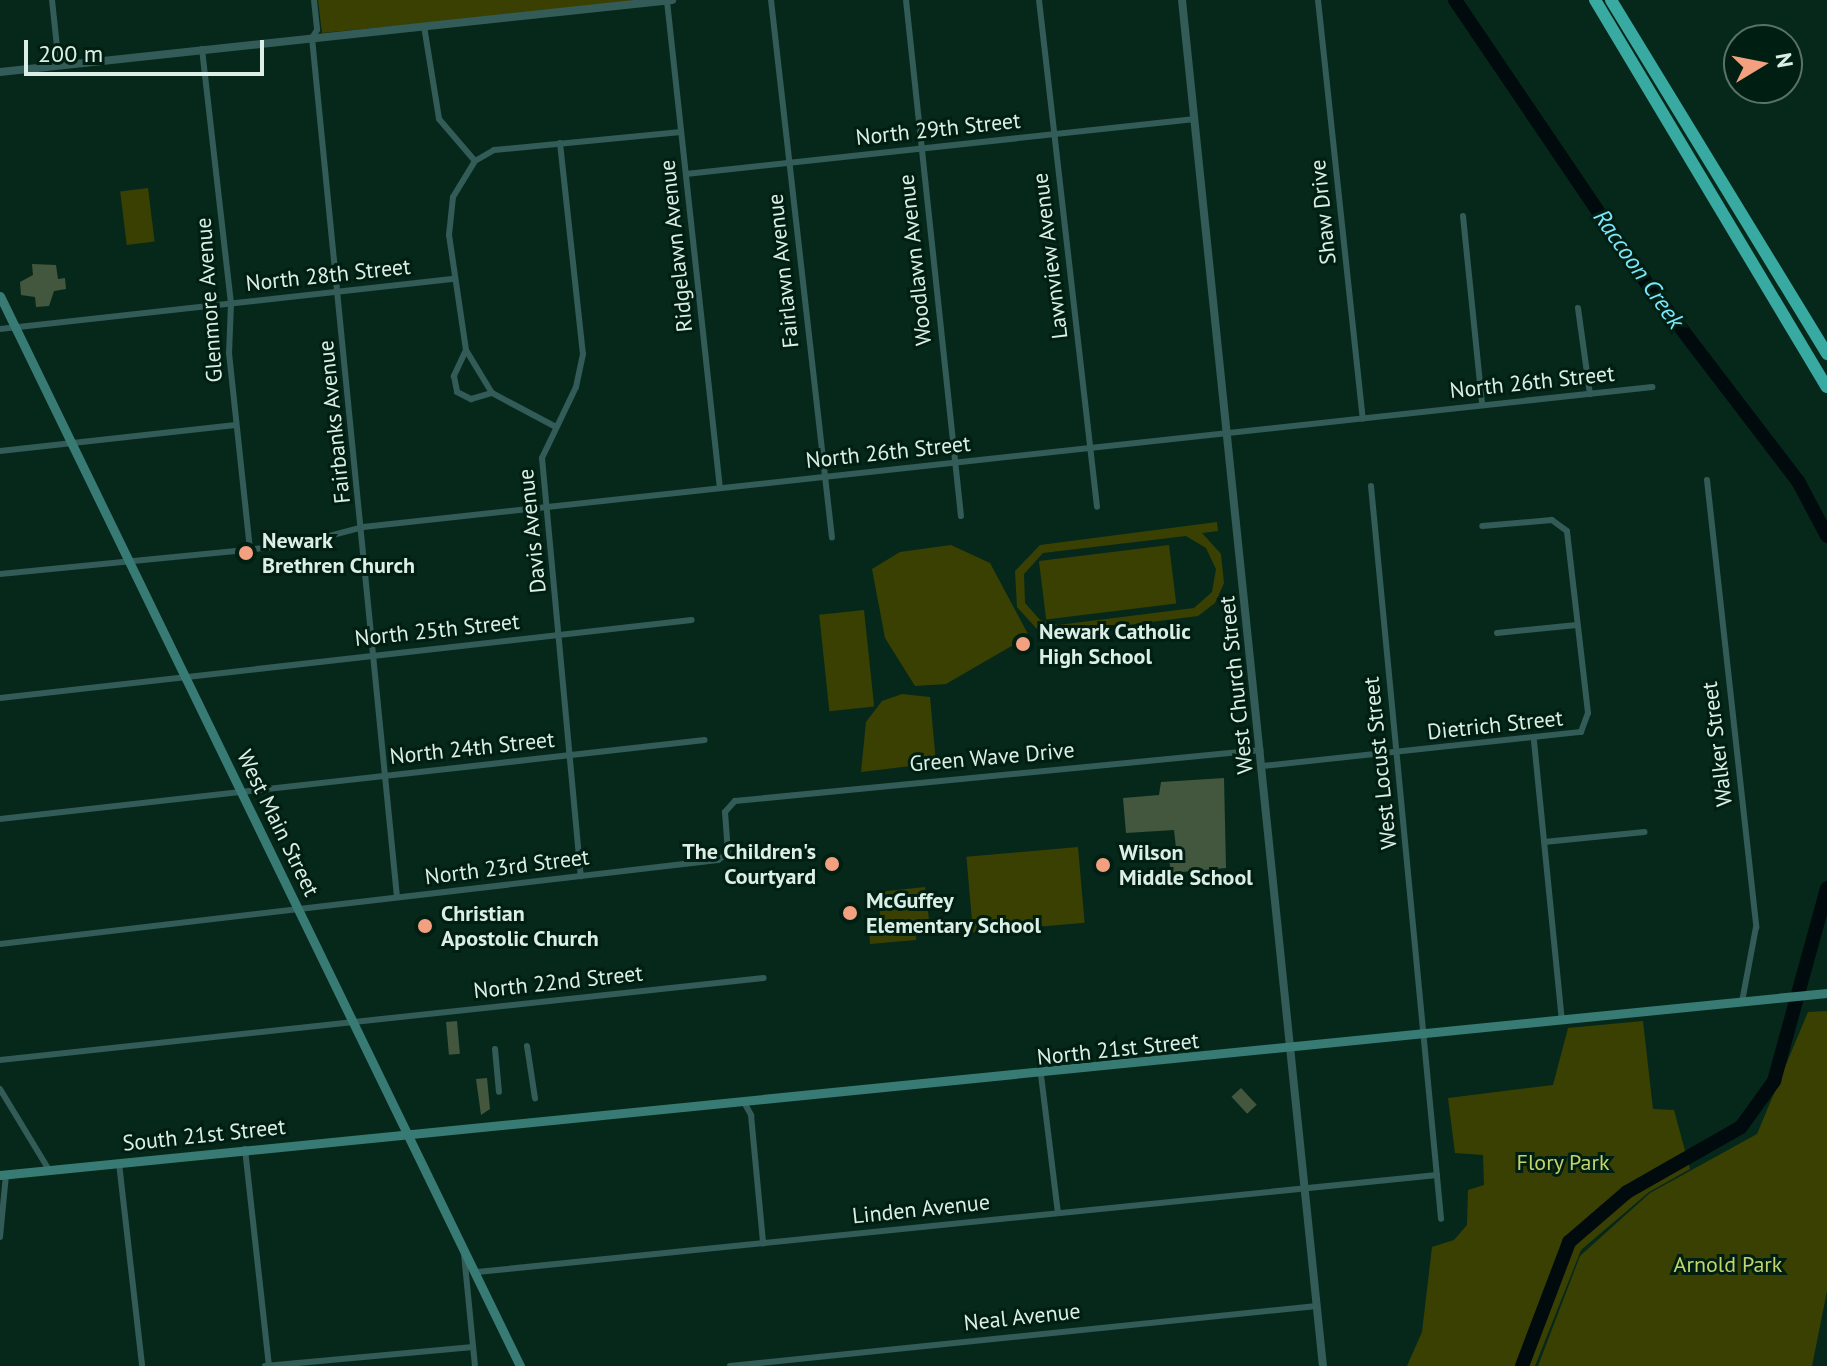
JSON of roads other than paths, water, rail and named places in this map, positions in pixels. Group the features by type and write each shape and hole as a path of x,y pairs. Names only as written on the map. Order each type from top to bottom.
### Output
{"highway":[{"path":"1595,0 1827,387"},
{"path":"1611,0 1827,354"}],"main road":[{"name":"West Main Street","path":"0,296 462,1241 520,1366"},
{"name":"North 21st Street","path":"411,1137 1292,1050 1827,993"},
{"name":"South 21st Street","path":"3,1175 245,1149 411,1137"}],"street":[{"path":"52,0 59,65"},
{"name":"Fairbanks Avenue","path":"314,0 317,30 312,38 363,527 397,897"},
{"path":"0,72 669,0"},
{"name":"Ridgelawn Avenue","path":"669,0 720,488"},
{"name":"Fairlawn Avenue","path":"771,0 832,538"},
{"name":"Woodlawn Avenue","path":"906,0 961,516"},
{"name":"Lawnview Avenue","path":"1039,0 1097,507"},
{"name":"West Church Street","path":"1182,0 1323,1366"},
{"name":"Shaw Drive","path":"1318,0 1363,419"},
{"path":"424,26 439,119 475,161"},
{"name":"Glenmore Avenue","path":"202,49 231,304 236,425 250,549"},
{"name":"North 29th Street","path":"686,174 1195,119"},
{"path":"556,427 492,393 466,350 454,279 448,213 475,161 494,150 681,132"},
{"name":"Davis Avenue","path":"560,143 583,354 542,458 561,634 581,876"},
{"path":"1463,216 1482,404"},
{"name":"North 28th Street","path":"0,329 454,279"},
{"path":"1578,308 1590,394"},
{"path":"466,350 454,376 457,392 471,399 492,393"},
{"name":"North 26th Street","path":"0,574 250,549 363,527 1652,387"},
{"path":"0,451 236,425"},
{"name":"Walker Street","path":"1707,480 1756,927 1742,1002"},
{"name":"West Locust Street","path":"1371,486 1426,1036 1441,1219"},
{"name":"Dietrich Street","path":"1262,766 1534,741 1579,734 1587,723 1563,525 1552,520 1482,526"},
{"name":"North 25th Street","path":"0,698 692,620"},
{"path":"1497,633 1577,625"},
{"name":"North 24th Street","path":"0,819 705,740"},
{"path":"1534,741 1562,1021"},
{"name":"Green Wave Drive","path":"718,860 728,853 728,803 1261,750"},
{"path":"1544,842 1645,832"},
{"name":"North 23rd Street","path":"0,944 718,860"},
{"name":"North 22nd Street","path":"0,1060 764,978"},
{"path":"527,1046 535,1098"},
{"path":"495,1049 499,1092"},
{"path":"1041,1075 1058,1213"},
{"path":"0,1089 49,1170"},
{"path":"745,1104 751,1115 763,1243"},
{"path":"245,1149 268,1366 473,1347"},
{"path":"119,1162 142,1366"},
{"path":"0,1237 3,1175"},
{"name":"Linden Avenue","path":"477,1272 1437,1175"},
{"path":"462,1241 475,1366"},
{"name":"Neal Avenue","path":"730,1366 1317,1306"}],"waterway":[{"name":"Raccoon Creek","path":"1455,0 1651,289 1798,481 1827,536"},
{"name":"Raccoon Creek","path":"1522,1366 1569,1242 1627,1192 1741,1127 1774,1081 1827,888"}],"place":[{"name":"Newark Brethren Church","path":"246,553"},
{"name":"Newark Catholic High School","path":"1023,644"},
{"name":"The Children's Courtyard","path":"832,864"},
{"name":"Wilson Middle School","path":"1103,865"},
{"name":"McGuffey Elementary School","path":"850,913"},
{"name":"Christian Apostolic Church","path":"425,926"}],"park label":[{"name":"Flory Park","path":"1563,1163"},
{"name":"Arnold Park","path":"1728,1265"}]}
